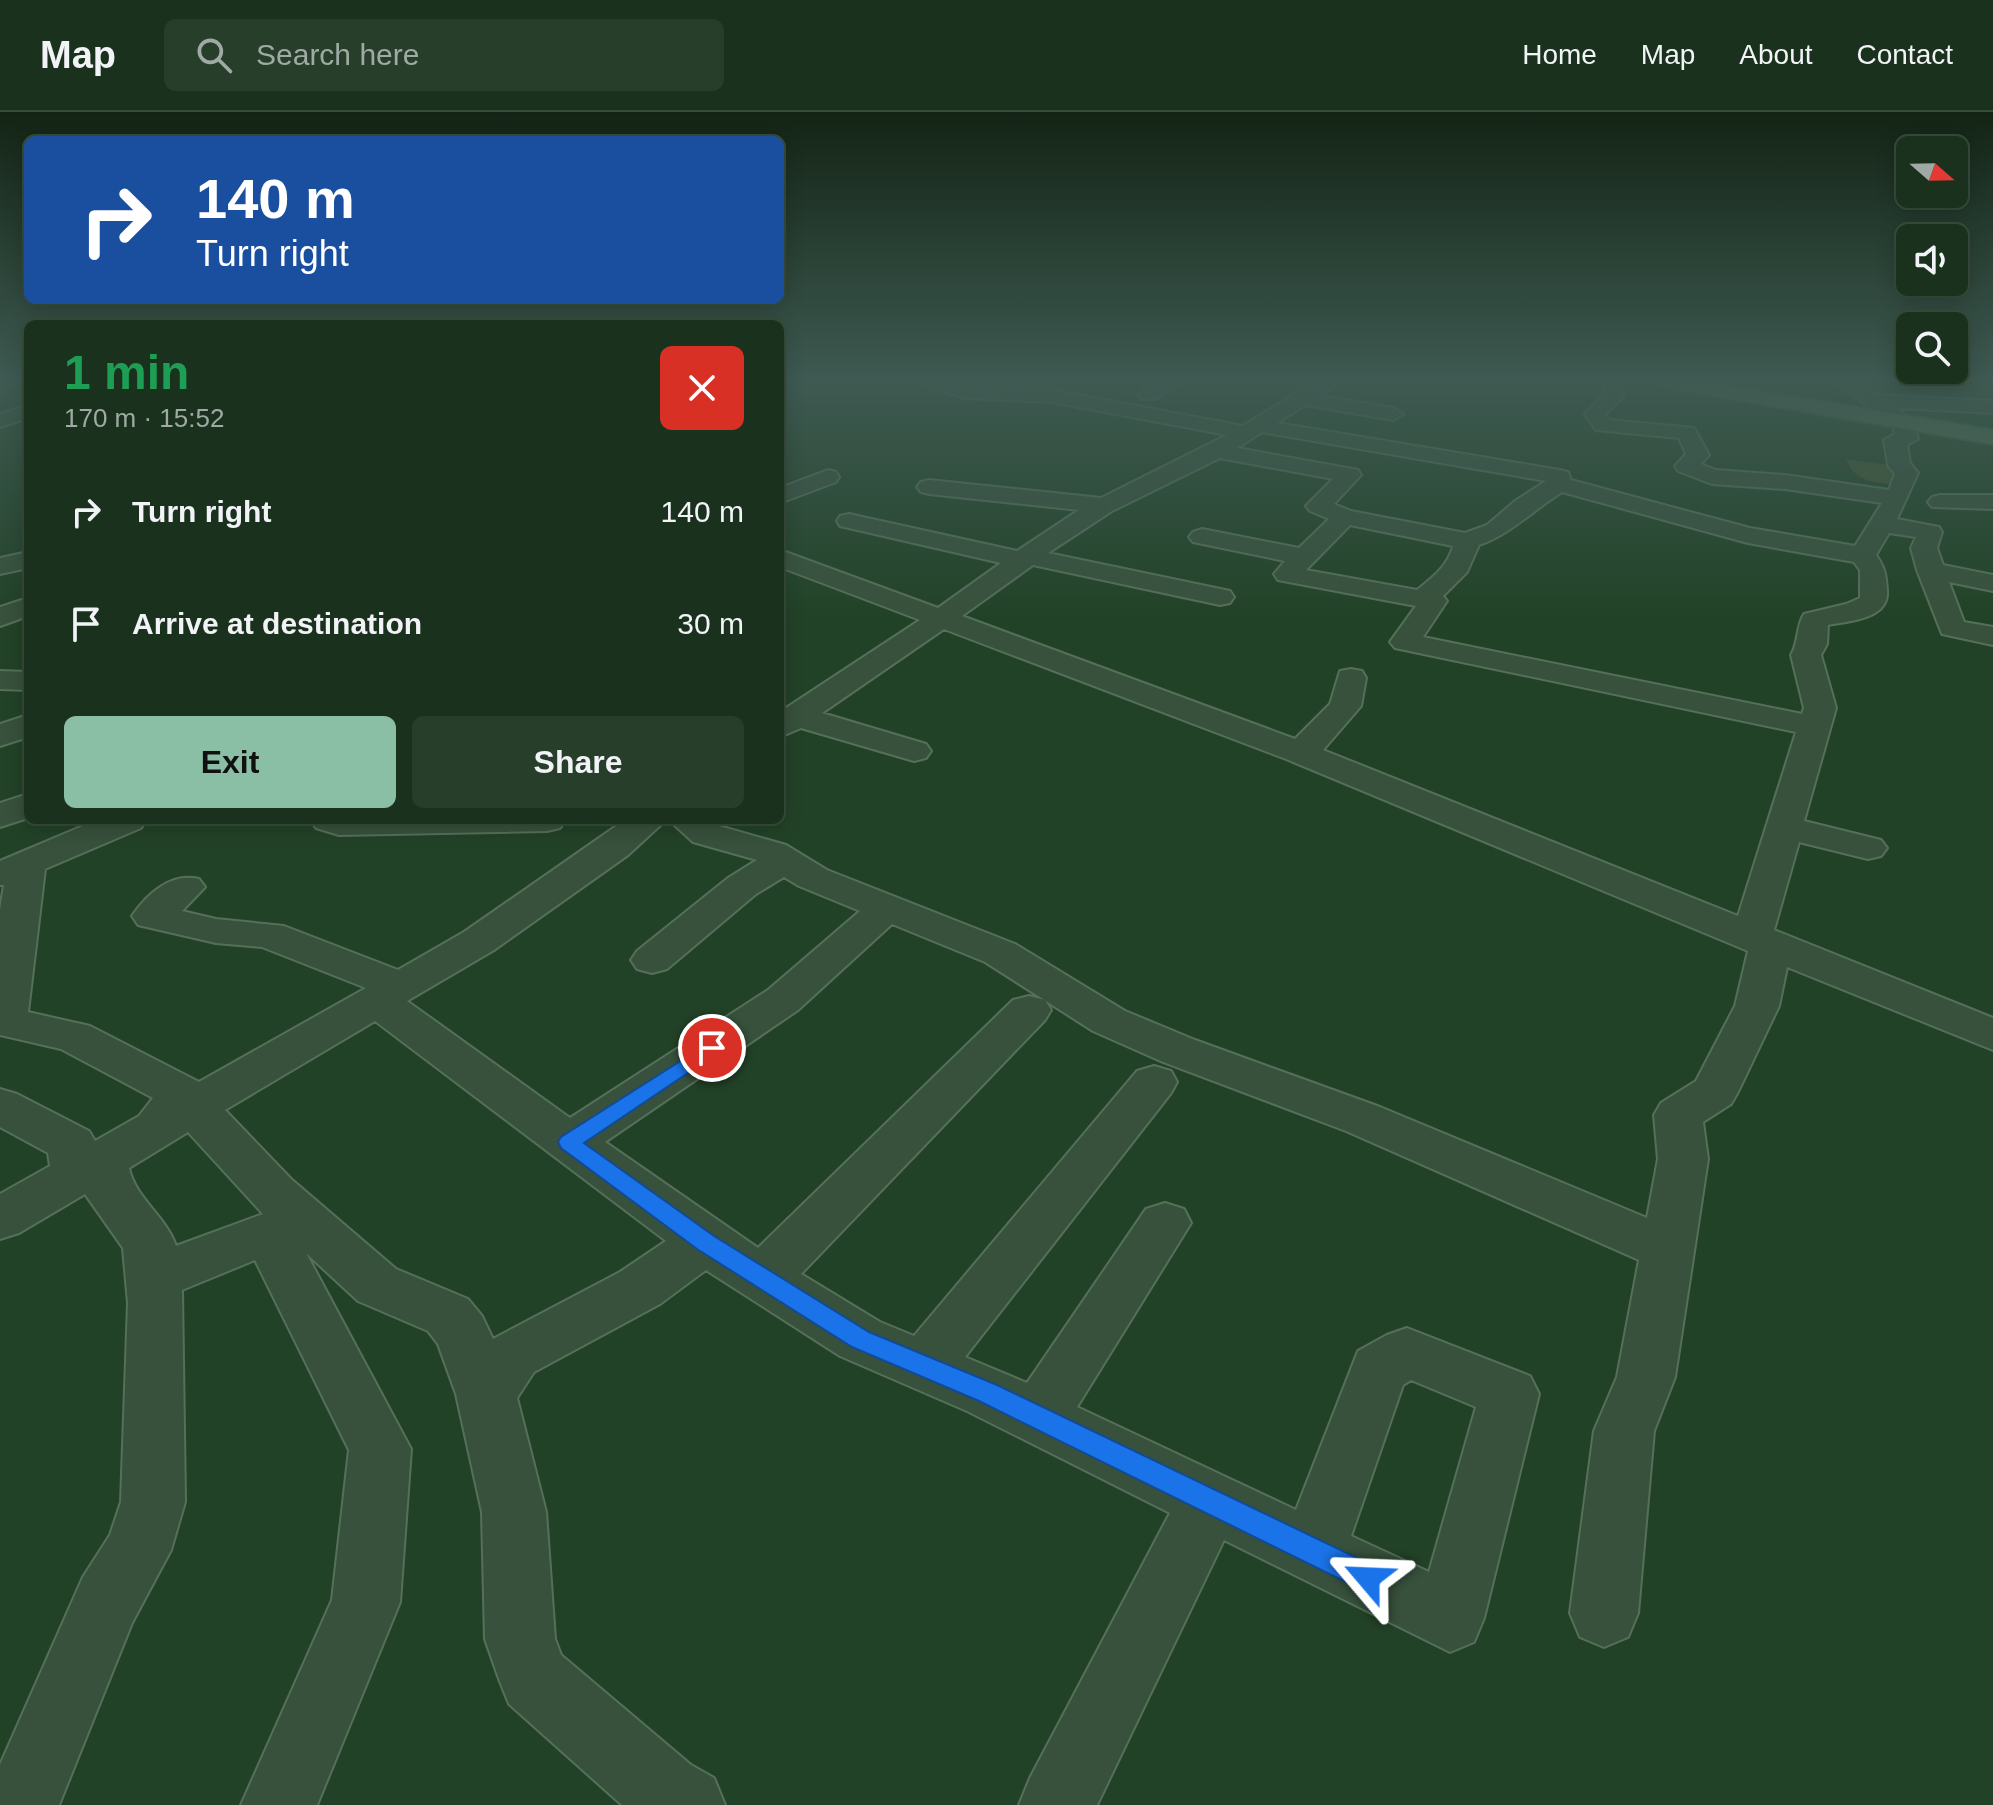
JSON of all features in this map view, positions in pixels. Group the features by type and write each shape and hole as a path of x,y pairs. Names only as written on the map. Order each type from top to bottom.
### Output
{"street":[{"path":"788,722 942,618 1060,532 1104,506 1198,460"},
{"path":"1267,460 1350,475 1318,506 1345,517 1467,541 1496,530 1523,506 1558,484 1560,477 1462,460"},
{"path":"1693,460 1686,466 1712,477 1811,485 1889,511 1930,532 1924,548 1952,628 1993,636"},
{"path":"1863,555 1907,473 1898,460"},
{"path":"784,494 828,477"},
{"path":"1558,484 1629,500 1747,535 1863,555 1873,570 1874,602 1855,611 1814,620 1812,644 1806,655 1820,708 1782,827 1762,939 1757,1006 1714,1092 1678,1115 1683,1159 1646,1377 1624,1431 1604,1613"},
{"path":"929,487 1104,506"},
{"path":"1950,495 1993,502"},
{"path":"1022,513 1043,500"},
{"path":"1345,517 1287,574 1433,601 1405,642 1814,726"},
{"path":"849,521 1220,597"},
{"path":"1202,537 1305,557"},
{"path":"1423,599 1450,578 1467,549 1467,541"},
{"path":"784,559 1298,752 1993,1035"},
{"path":"0,566 24,561"},
{"path":"1930,570 1993,583"},
{"path":"0,595 24,586"},
{"path":"0,617 24,608"},
{"path":"1298,752 1313,742 1345,706 1351,678"},
{"path":"0,680 24,681"},
{"path":"788,722 914,751"},
{"path":"0,736 24,727"},
{"path":"0,816 24,807"},
{"path":"119,824 13,870 5,1022 74,1037 182,1093 175,1118"},
{"path":"339,824 420,824"},
{"path":"0,1219 479,941 615,847 643,824"},
{"path":"692,824 706,834 773,853 813,878 1000,953 1109,1021 1179,1051 1363,1119 1666,1249"},
{"path":"1782,827 1868,848"},
{"path":"652,960 742,886 784,860"},
{"path":"185,887 152,916 216,931 269,935 389,993 569,1142 705,1242 860,1339 1038,1417 1313,1551"},
{"path":"569,1142 783,1000 877,917"},
{"path":"763,1278 1029,1010"},
{"path":"924,1366 1154,1082"},
{"path":"0,1106 72,1144 107,1187 149,1243 156,1303 153,1502 138,1550 107,1601 21,1805"},
{"path":"175,1118 273,1193 377,1285 448,1315 462,1333 486,1394 514,1512 520,1639 534,1679 664,1792 687,1805"},
{"path":"1038,1417 1165,1223"},
{"path":"153,1278 268,1233 380,1449 366,1602 279,1805"},
{"path":"486,1394 514,1355 640,1288 705,1242"},
{"path":"1057,1805 1210,1501"}],"green space":[{"path":"1847,460 1896,466 1898,485 1860,477"}],"route":[{"path":"712,1048 569,1142 705,1242 860,1339 988,1393 1368,1578"}]}
